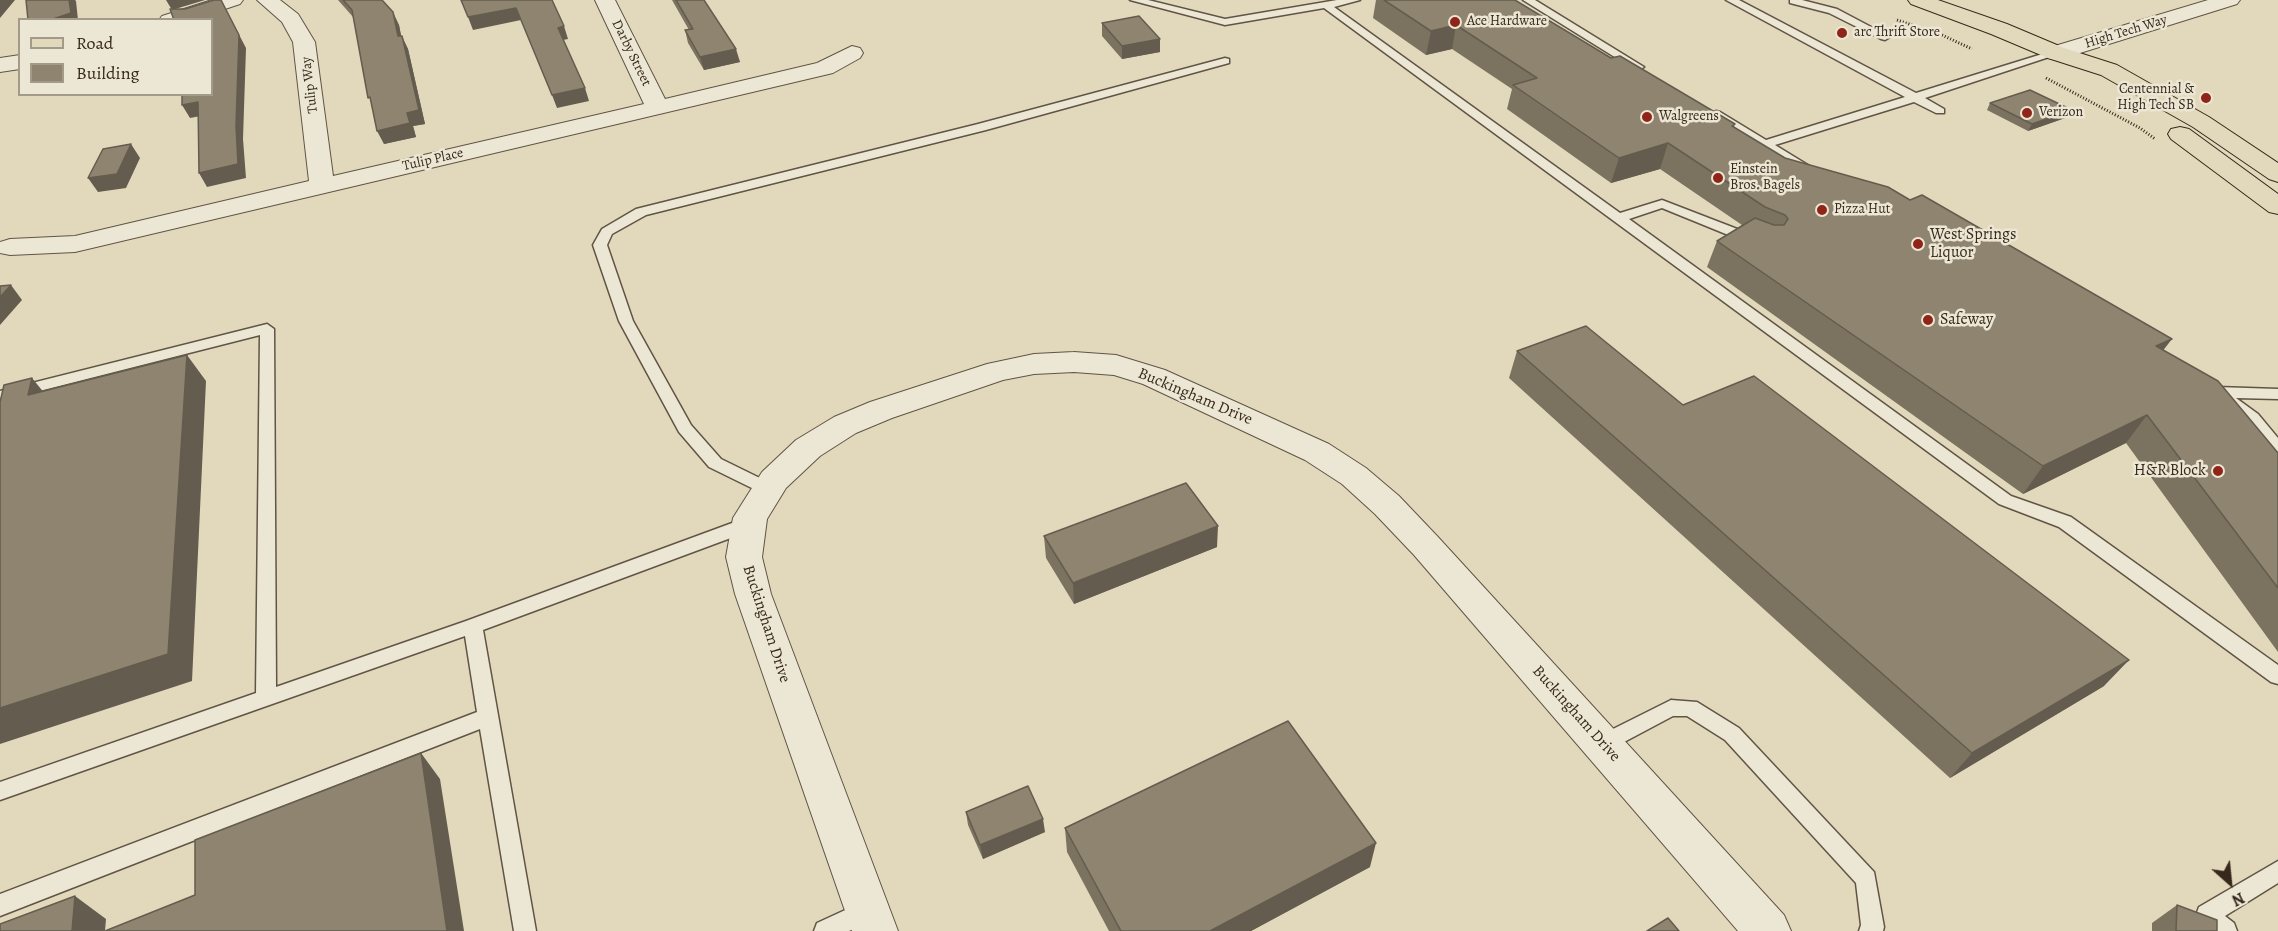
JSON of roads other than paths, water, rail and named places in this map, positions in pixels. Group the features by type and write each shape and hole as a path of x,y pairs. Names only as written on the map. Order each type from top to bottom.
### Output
{"main road":[{"path":"1918,0 1999,29 2056,53 2109,70 2167,101 2278,174"},
{"path":"2056,53 2082,76 2150,114 2203,149 2278,206"}],"street":[{"path":"175,18 233,0"},
{"name":"Tulip Way","path":"267,0 291,18 304,42 322,186"},
{"name":"Darby Street","path":"604,0 657,107"},
{"name":"High Tech Way","path":"2056,53 2230,0"},
{"name":"Tulip Place","path":"10,247 75,244 825,68 852,53"},
{"path":"0,65 18,62"},
{"name":"Buckingham Drive","path":"871,921 753,594 744,557 750,518 774,480 808,448 845,425 881,410 998,371 1034,363 1074,362 1116,365 1154,377 1317,452 1354,476 1387,505 1426,546 1768,931"}],"lane":[{"path":"1135,0 1225,21 1355,0"},
{"path":"1528,0 1648,74"},
{"path":"1731,0 1940,111"},
{"path":"1794,1 1833,11 1885,37"},
{"path":"1327,6 2005,500 2065,522 2278,676"},
{"path":"1764,145 2056,53"},
{"path":"768,489 715,463 685,428 626,321 600,245 607,232 641,212 889,151 1225,62"},
{"path":"1701,106 1817,174"},
{"path":"1619,218 1662,204 1768,246"},
{"path":"0,396 267,329 266,698"},
{"path":"2278,394 2212,389 2252,418 2278,449"},
{"path":"0,791 473,626 749,524"},
{"path":"473,626 525,931"},
{"path":"1602,744 1671,708 1690,708 1732,734 1866,879 1873,927 1870,931"},
{"path":"0,905 488,717"},
{"path":"2226,931 2207,915 2278,870"},
{"path":"825,931 871,921"}],"place":[{"name":"Ace Hardware","path":"1455,22"},
{"name":"arc Thrift Store","path":"1842,33"},
{"name":"Centennial & High Tech SB","path":"2206,98"},
{"name":"Verizon","path":"2027,113"},
{"name":"Walgreens","path":"1647,117"},
{"name":"Einstein Bros. Bagels","path":"1718,178"},
{"name":"Pizza Hut","path":"1822,210"},
{"name":"West Springs Liquor","path":"1918,244"},
{"name":"Safeway","path":"1928,320"},
{"name":"H&R Block","path":"2218,471"}]}
